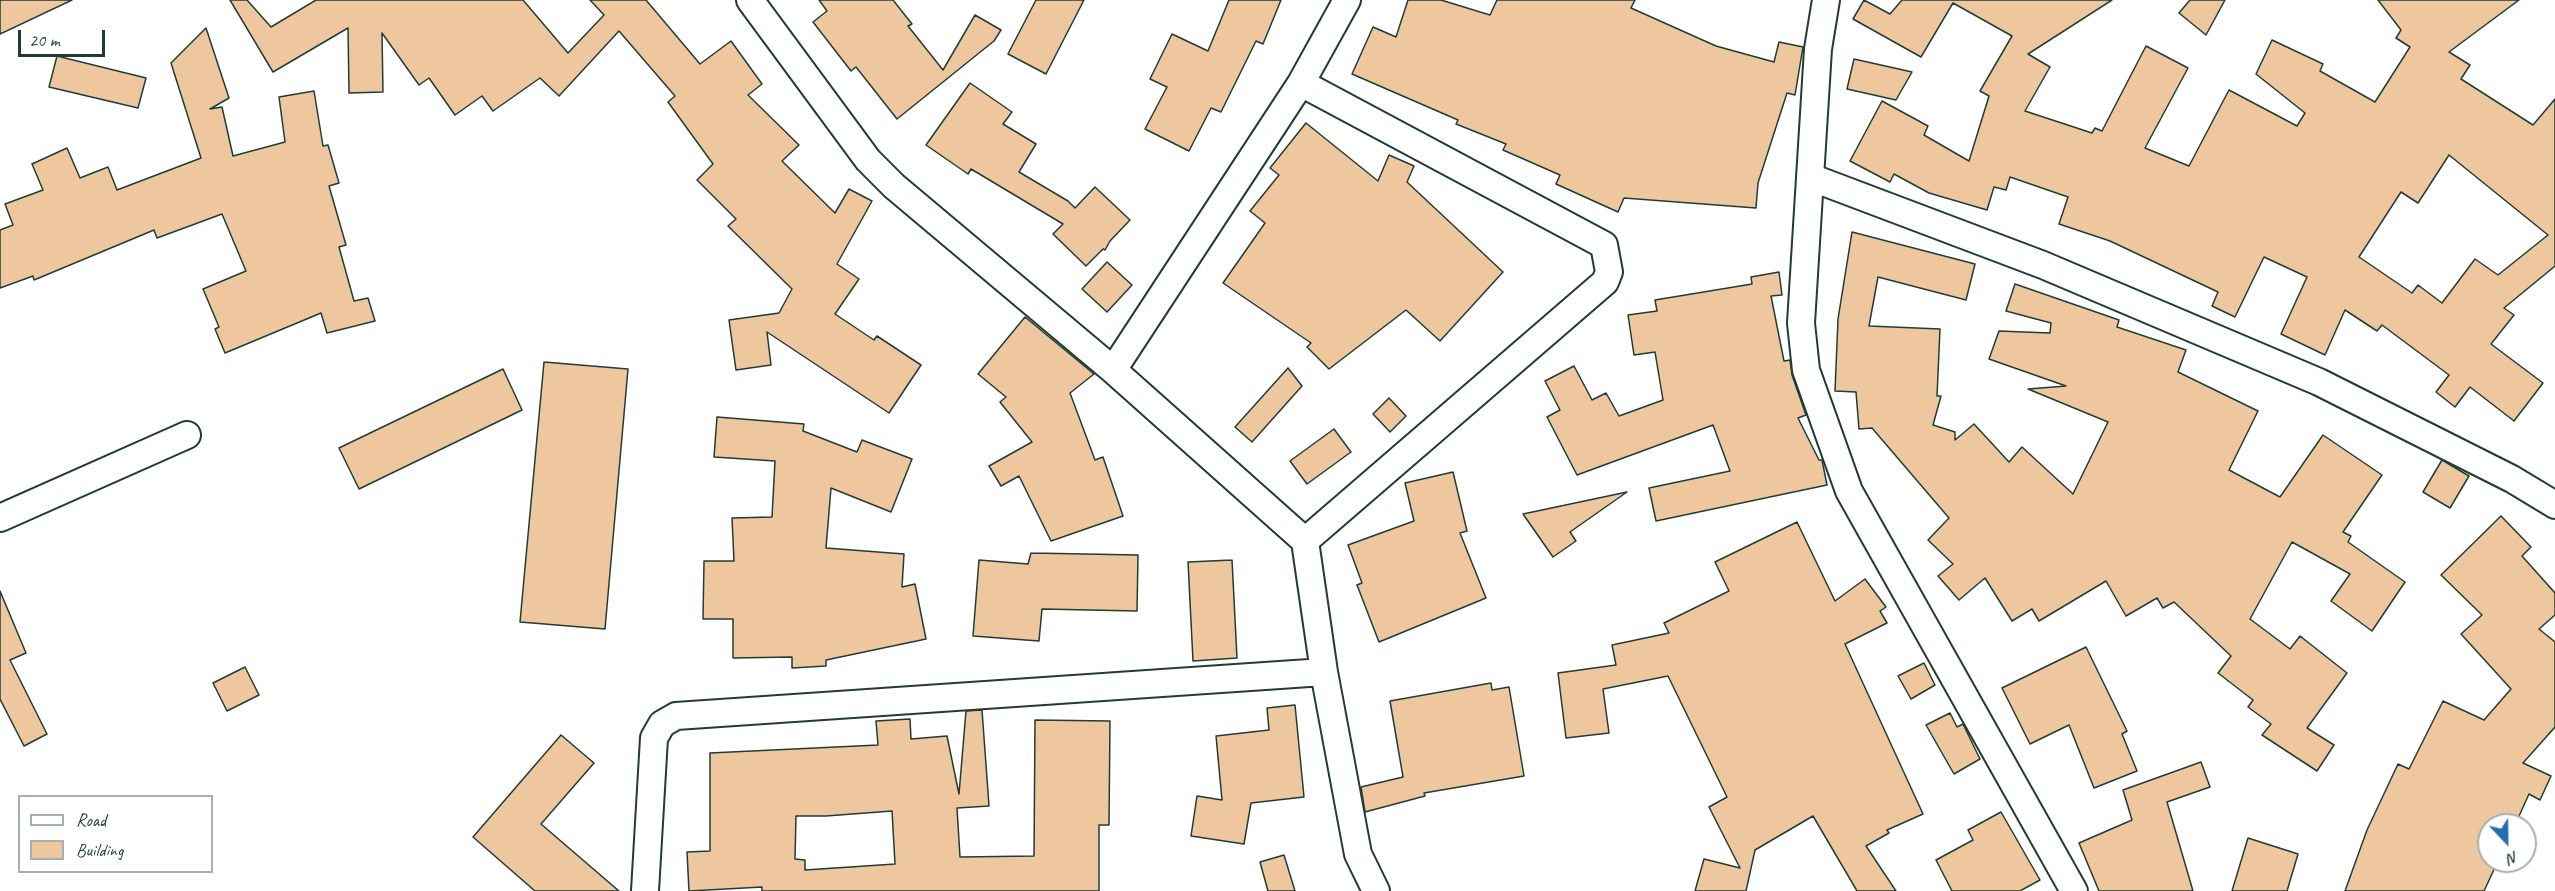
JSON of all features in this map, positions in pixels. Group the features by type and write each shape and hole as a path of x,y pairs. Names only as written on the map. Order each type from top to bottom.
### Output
{"street":[{"path":"750,0 868,160 894,186 1113,370 1305,541 1324,672 1358,855 1370,884 1376,891"},
{"path":"1113,370 1301,83 1347,0"},
{"path":"1819,2 1801,323 1806,370 1848,490 2074,891"},
{"path":"1301,83 1604,245 1609,272 1605,282 1305,541"},
{"path":"1810,177 2043,265 2319,382 2519,483 2555,505"},
{"path":"0,518 187,435"},
{"path":"645,891 654,738 662,724 676,716 1324,672"}],"building":[{"path":"0,0 72,0 0,34"},
{"path":"230,0 247,0 271,27 316,0 523,0 568,53 604,15 590,0 646,0 700,64 731,41 762,84 748,95 799,145 782,161 835,213 849,189 872,201 837,264 859,279 835,314 874,340 877,336 921,365 889,413 767,332 771,365 736,370 729,320 779,313 792,289 728,226 736,219 697,180 713,164 668,102 675,96 619,31 559,96 540,78 493,111 482,96 455,115 429,78 419,85 382,33 383,92 349,93 348,28 273,72"},
{"path":"819,0 893,0 912,24 908,26 943,70 975,15 1001,30 994,41 897,119 856,67 851,71 813,22 827,11"},
{"path":"1036,0 1084,0 1046,74 1008,54"},
{"path":"1229,0 1281,0 1263,44 1256,41 1221,112 1211,108 1189,151 1145,129 1167,87 1150,79 1172,34 1208,51"},
{"path":"1408,0 1441,0 1490,15 1497,0 1635,0 1631,8 1716,46 1774,62 1779,42 1803,47 1795,95 1787,93 1758,183 1756,208 1624,198 1618,212 1556,184 1560,175 1503,150 1506,144 1456,124 1458,120 1352,74 1373,27 1396,37"},
{"path":"1864,0 1890,14 1902,0 2112,0 2028,54 2050,67 2025,111 2092,133 2095,128 2102,131 2146,46 2188,68 2145,148 2189,166 2229,90 2297,126 2305,113 2256,74 2272,40 2323,64 2320,71 2375,102 2410,47 2396,38 2401,30 2378,0 2519,0 2449,52 2470,65 2461,79 2533,125 2555,99 2555,266 2504,308 2514,315 2491,344 2543,383 2514,421 2470,387 2455,407 2436,392 2449,375 2382,325 2377,331 2345,310 2325,355 2281,334 2307,277 2264,257 2235,317 2212,306 2218,292 2110,241 2059,224 2068,197 2010,177 2006,190 1994,187 1987,210 1929,193 1894,174 1890,182 1850,161 1882,101 1928,126 1924,135 1969,161 1989,96 1980,91 2012,36 1953,3 1921,57 1853,19","holes":["2449,155 2548,235 2498,275 2475,259 2442,303 2418,285 2412,293 2359,257 2401,192 2418,203"]},
{"path":"2190,0 2225,0 2206,35 2179,13"},
{"path":"206,28 229,98 210,109 222,107 233,156 285,142 279,97 314,91 323,146 328,145 339,183 329,186 346,245 339,247 354,301 368,298 375,321 327,333 321,313 225,353 215,329 219,327 203,289 246,271 222,214 157,238 154,230 34,280 33,276 0,288 0,230 13,225 5,204 43,190 32,164 67,148 80,178 108,167 117,190 201,158 171,63"},
{"path":"57,56 146,78 138,108 49,87"},
{"path":"1854,59 1912,72 1896,100 1847,89"},
{"path":"970,83 1012,112 1003,124 1036,144 1019,172 1068,201 1075,208 1095,187 1130,220 1110,241 1105,250 1103,249 1086,266 1053,234 1063,224 971,169 968,174 926,145"},
{"path":"1306,123 1378,181 1389,155 1414,166 1407,182 1503,272 1440,341 1406,310 1329,369 1307,347 1311,343 1223,283 1265,223 1250,211 1279,175 1270,168"},
{"path":"1852,232 1975,264 1966,300 1878,277 1869,326 1940,329 1937,396 1941,396 1933,425 1955,432 1955,440 1974,424 2009,462 2022,447 2073,494 2108,422 2028,389 2066,386 1989,359 1999,331 2050,333 2051,323 2006,311 2015,284 2119,320 2117,327 2186,350 2178,372 2258,411 2229,470 2280,497 2323,435 2382,475 2343,532 2351,536 2348,542 2405,582 2372,631 2331,601 2350,574 2292,542 2250,619 2290,649 2300,636 2347,673 2307,728 2334,745 2317,771 2262,735 2271,724 2248,707 2253,700 2218,673 2231,656 2174,602 2163,608 2157,598 2126,616 2106,581 2039,621 2032,609 2012,621 1985,578 1959,600 1938,576 1953,564 1928,540 1949,518 1872,428 1859,429 1856,392 1835,391 1838,319"},
{"path":"1107,262 1132,285 1107,312 1082,289"},
{"path":"1779,272 1782,295 1771,296 1784,361 1790,360 1792,375 1806,415 1798,418 1819,460 1822,460 1827,485 1656,521 1649,488 1730,471 1713,425 1577,475 1547,417 1560,410 1545,381 1574,366 1592,400 1606,393 1619,416 1663,400 1655,352 1634,355 1628,315 1657,311 1655,300 1752,284 1751,277"},
{"path":"1025,317 1094,374 1070,393 1095,460 1103,457 1123,516 1051,541 1019,476 1001,486 989,466 1032,442 1000,402 1006,397 978,374"},
{"path":"544,362 628,369 605,629 520,622"},
{"path":"1288,368 1302,386 1252,442 1235,427"},
{"path":"503,369 522,410 359,489 339,448"},
{"path":"1389,398 1406,416 1390,432 1373,414"},
{"path":"717,417 804,424 803,431 857,452 862,440 912,459 891,512 831,488 826,548 904,554 902,587 915,584 926,639 826,660 826,666 792,668 792,657 733,658 733,619 703,619 704,561 734,561 732,518 772,517 775,461 714,457"},
{"path":"1334,429 1351,452 1307,484 1290,461"},
{"path":"2442,460 2469,476 2450,508 2423,492"},
{"path":"1453,472 1467,531 1460,533 1486,598 1379,642 1357,585 1362,583 1348,545 1414,521 1405,483"},
{"path":"1627,492 1570,532 1576,541 1553,557 1523,514"},
{"path":"2501,516 2531,547 2522,556 2555,593 2555,615 2539,629 2555,642 2555,727 2523,763 2551,776 2540,800 2529,794 2520,813 2477,813 2477,873 2492,873 2484,891 2345,891 2367,830 2398,764 2409,769 2443,701 2484,720 2511,689 2461,634 2482,615 2441,575"},
{"path":"1797,522 1835,601 1865,579 1886,607 1880,611 1887,623 1845,644 1923,814 1887,830 1889,833 1866,846 1896,891 1857,891 1813,816 1755,850 1746,891 1695,891 1704,859 1740,868 1709,807 1727,797 1668,676 1603,689 1609,733 1566,738 1558,673 1616,665 1612,645 1669,633 1664,623 1729,591 1715,562"},
{"path":"1031,553 1138,555 1137,611 1042,609 1039,641 973,636 979,560 1028,564"},
{"path":"1232,560 1237,658 1193,661 1188,562"},
{"path":"0,591 26,653 10,660 47,734 24,746 0,699"},
{"path":"2086,647 2127,731 2122,734 2137,771 2094,788 2069,725 2030,744 2002,688"},
{"path":"1924,663 1935,685 1911,699 1898,676"},
{"path":"245,667 259,695 227,711 213,683"},
{"path":"1491,683 1492,690 1509,687 1524,776 1424,793 1425,796 1365,812 1361,787 1403,777 1390,701"},
{"path":"1295,705 1304,797 1251,803 1244,844 1191,836 1197,796 1222,800 1216,736 1269,730 1267,708"},
{"path":"982,710 989,806 957,808 960,857 1034,856 1035,720 1110,721 1109,825 1099,825 1099,891 762,891 762,887 689,891 687,852 710,851 710,753 878,745 876,721 910,719 911,739 947,736 959,794 966,711","holes":["892,811 895,864 805,870 805,860 795,859 796,816"]},
{"path":"1950,713 1957,727 1963,724 1980,759 1954,774 1926,725"},
{"path":"561,735 594,763 541,824 619,891 535,891 473,837"},
{"path":"2201,762 2210,787 2167,802 2193,891 2099,891 2079,843 2132,820 2123,790"},
{"path":"2001,812 2040,880 2020,891 1952,891 1936,860 1973,840 1968,830"},
{"path":"2248,838 2298,854 2287,891 2232,891"},
{"path":"1284,855 1295,891 1268,891 1260,862"}]}
